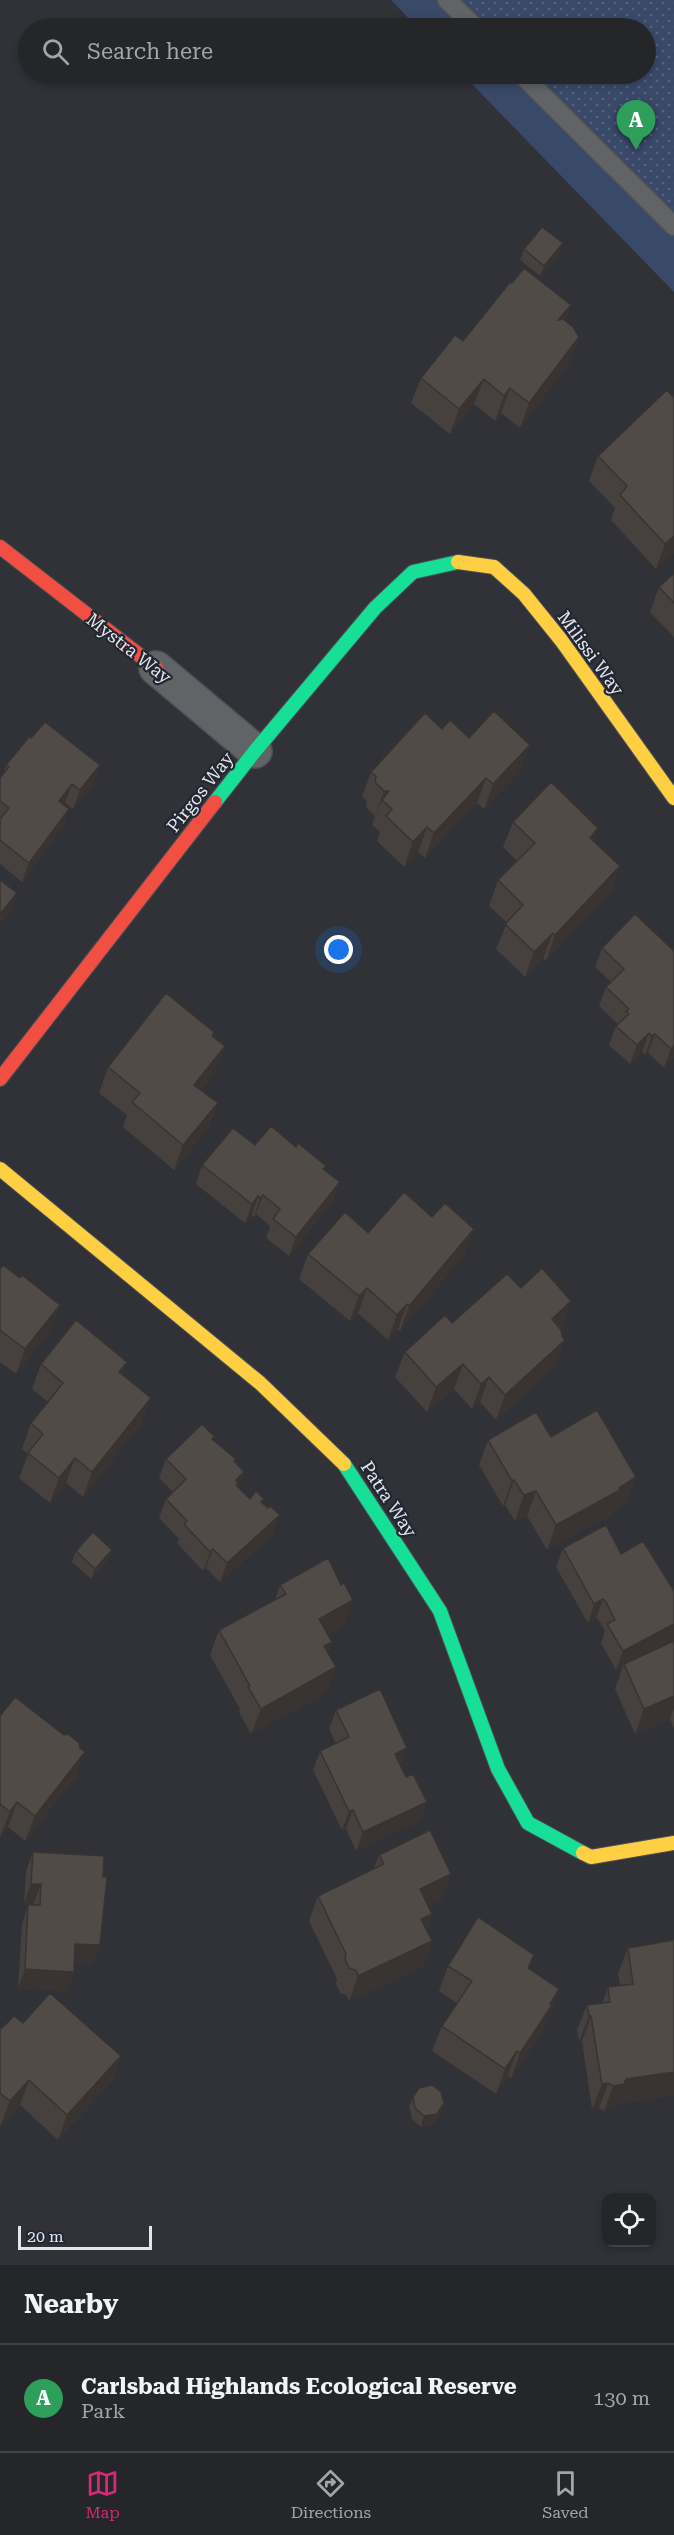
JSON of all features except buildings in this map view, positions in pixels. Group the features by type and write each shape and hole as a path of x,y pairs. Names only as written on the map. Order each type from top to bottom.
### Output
{"street":[{"name":"Mystra Way","path":"0,547 156,668 255,751"},
{"name":"Pirgos Way","path":"0,1079 255,751 375,608 413,572 455,562"},
{"name":"Milissi Way","path":"455,562 494,567 524,594 561,640 674,798"},
{"name":"Patra Way","path":"0,1169 260,1383 347,1467 440,1611 498,1769 528,1823 591,1857 674,1843"}],"lane":[{"path":"447,0 466,18"},
{"path":"531,84 674,226"}],"shaded area":[{"path":"391,0 674,0 674,292 472,84 656,84 656,18 408,18"},
{"path":"447,0 674,0 674,226 531,84 656,84 656,18 466,18"}],"traffic: fast":[{"path":"215,802 375,608 413,572 458,562"},
{"path":"344,1464 440,1611 498,1769 528,1823 583,1853"}],"traffic: slow":[{"path":"458,562 494,567 524,594 561,640 674,798"},
{"path":"0,1169 260,1383 344,1464"},
{"path":"583,1853 591,1857 674,1843"}],"traffic: jam":[{"path":"0,547 156,668"},
{"path":"0,1079 215,802"}],"place":[{"name":"Carlsbad Highlands Ecological Reserve","path":"636,150"}]}
